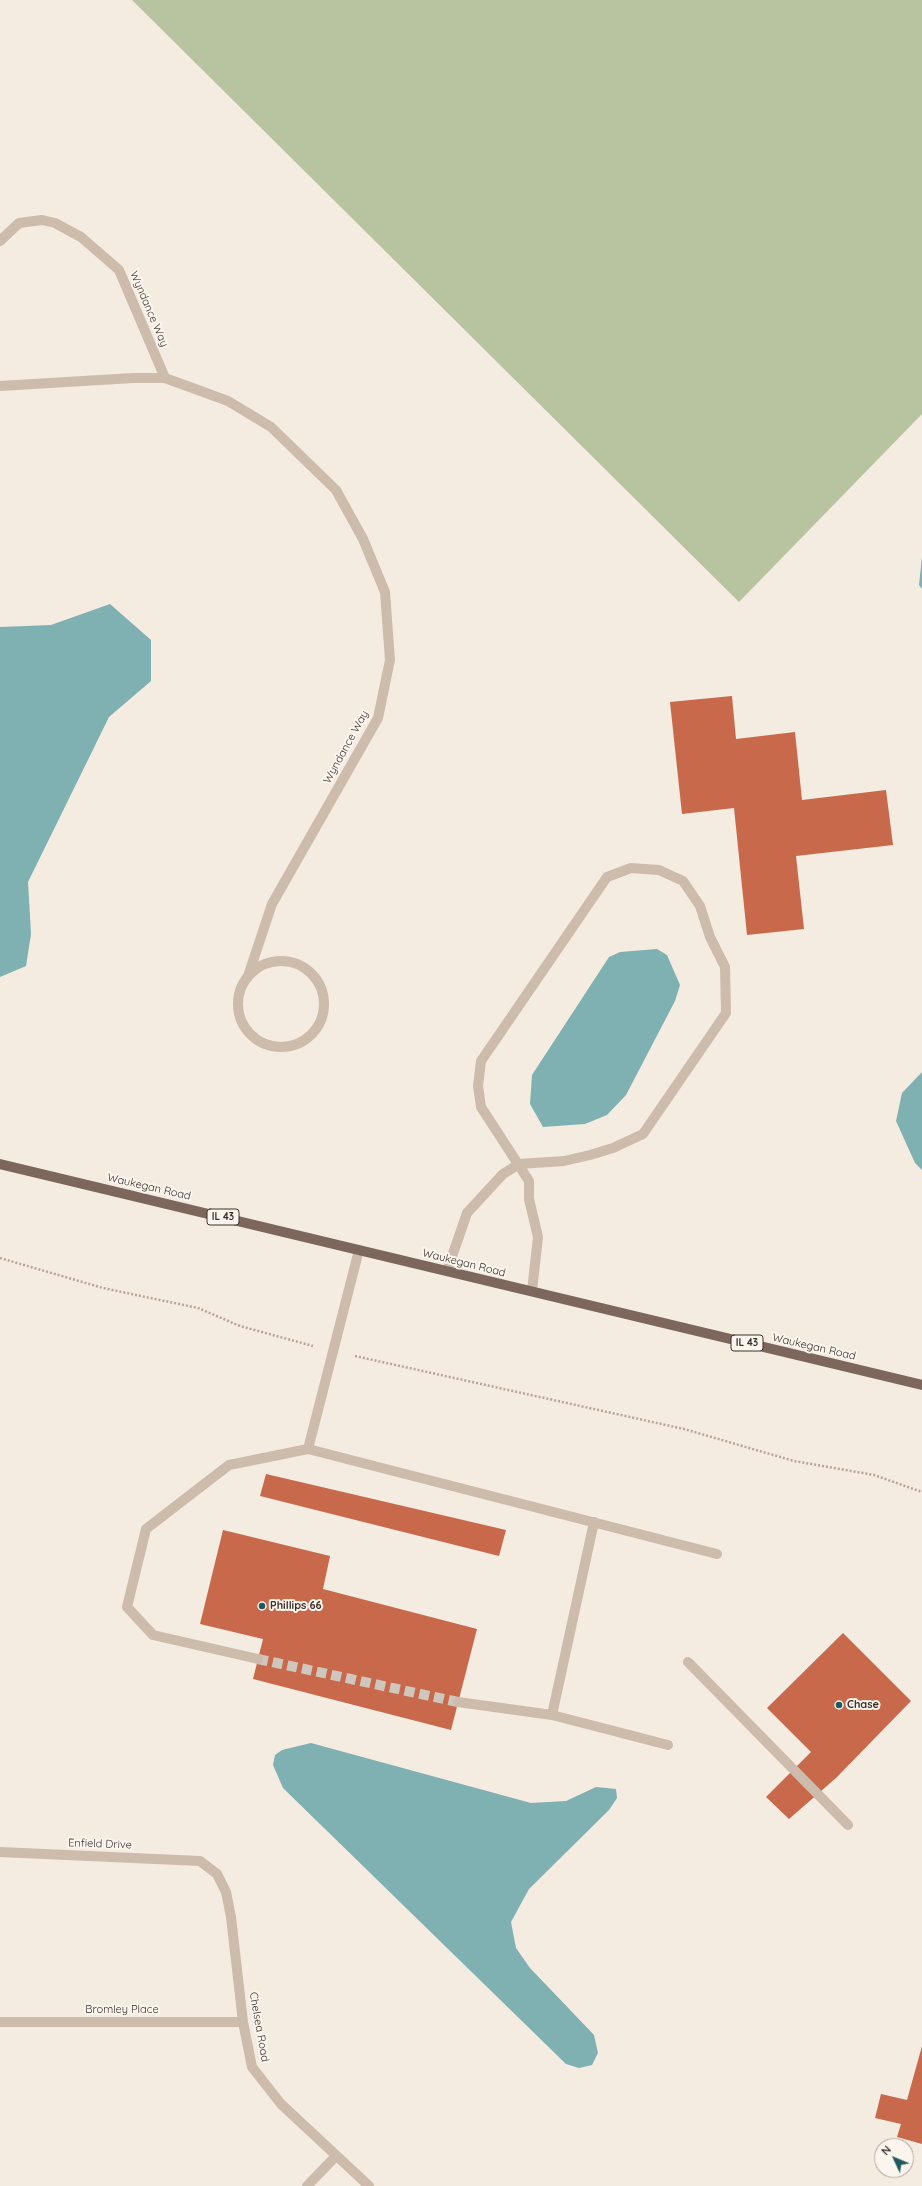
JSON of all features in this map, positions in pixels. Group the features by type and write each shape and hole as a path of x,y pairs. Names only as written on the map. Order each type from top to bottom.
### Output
{"main road":[{"name":"Waukegan Road","path":"0,1164 922,1385"}],"street":[{"name":"Wyndance Way","path":"0,240 19,224 42,220 55,223 82,237 119,270 165,378"},
{"name":"Wyndance Way","path":"0,386 133,378 165,378 228,401 271,428 336,490 363,539 385,592 390,660 378,718 272,904 248,976 240,989 238,1003 240,1018 247,1031 258,1041 271,1046 286,1047 300,1043 312,1034 320,1022 324,1009 323,996 318,983 310,972 298,965 285,961 265,965 248,976"},
{"path":"447,1271 467,1213 503,1174 519,1164 564,1161 590,1155 613,1148 643,1134 726,1014 725,967 710,937 700,906 683,881 659,870 631,868 607,877 481,1061 478,1086 482,1107 494,1129 519,1164 528,1181 529,1199 538,1237 532,1291"},
{"path":"308,1449 360,1250"},
{"path":"258,1659 153,1636 127,1606 146,1529 229,1464 308,1449 717,1554"},
{"path":"552,1716 594,1522"},
{"path":"688,1662 848,1825"},
{"path":"458,1702 552,1716 668,1745"},
{"name":"Enfield Drive","path":"0,1852 200,1861"},
{"name":"Chelsea Road","path":"200,1861 217,1874 226,1892 231,1916 243,2022 252,2067 281,2104 369,2186"},
{"name":"Bromley Place","path":"0,2022 243,2022"},
{"path":"307,2186 336,2156"}],"path":[{"path":"0,1258 103,1288 198,1308 240,1326 334,1351 684,1429 794,1461 874,1475 922,1492"}],"green space":[{"path":"132,0 922,0 922,414 739,602"}],"water":[{"path":"922,557 922,589 919,585"},
{"path":"110,604 151,640 151,681 109,717 28,882 31,934 26,966 0,977 0,627 51,625"},
{"path":"657,949 667,955 680,985 675,1001 626,1095 607,1115 585,1124 543,1127 530,1104 532,1075 609,957 620,952"},
{"path":"922,1072 922,1170 915,1163 896,1121 902,1093"},
{"path":"311,1743 531,1803 566,1801 596,1787 616,1789 617,1798 609,1810 529,1889 511,1922 516,1948 530,1968 594,2035 598,2053 592,2065 579,2068 566,2064 283,1788 273,1765 275,1755 282,1750"}],"building":[{"path":"732,696 736,739 795,732 802,800 886,790 893,845 796,856 804,929 747,935 734,808 682,814 670,702"},
{"path":"266,1474 506,1530 499,1556 260,1496"},
{"path":"223,1530 330,1556 323,1589 477,1629 451,1730 253,1679 263,1639 200,1624"},
{"name":"Chase","path":"843,1633 911,1701 836,1778 789,1819 766,1797 811,1752 767,1708"},
{"path":"922,2046 922,2144 914,2142 914,2138 897,2137 901,2124 875,2118 881,2094 907,2100"}],"tunnel":[{"path":"258,1659 458,1702"}],"place":[{"name":"Phillips 66","path":"262,1606"},
{"name":"Chase","path":"839,1705"}]}
